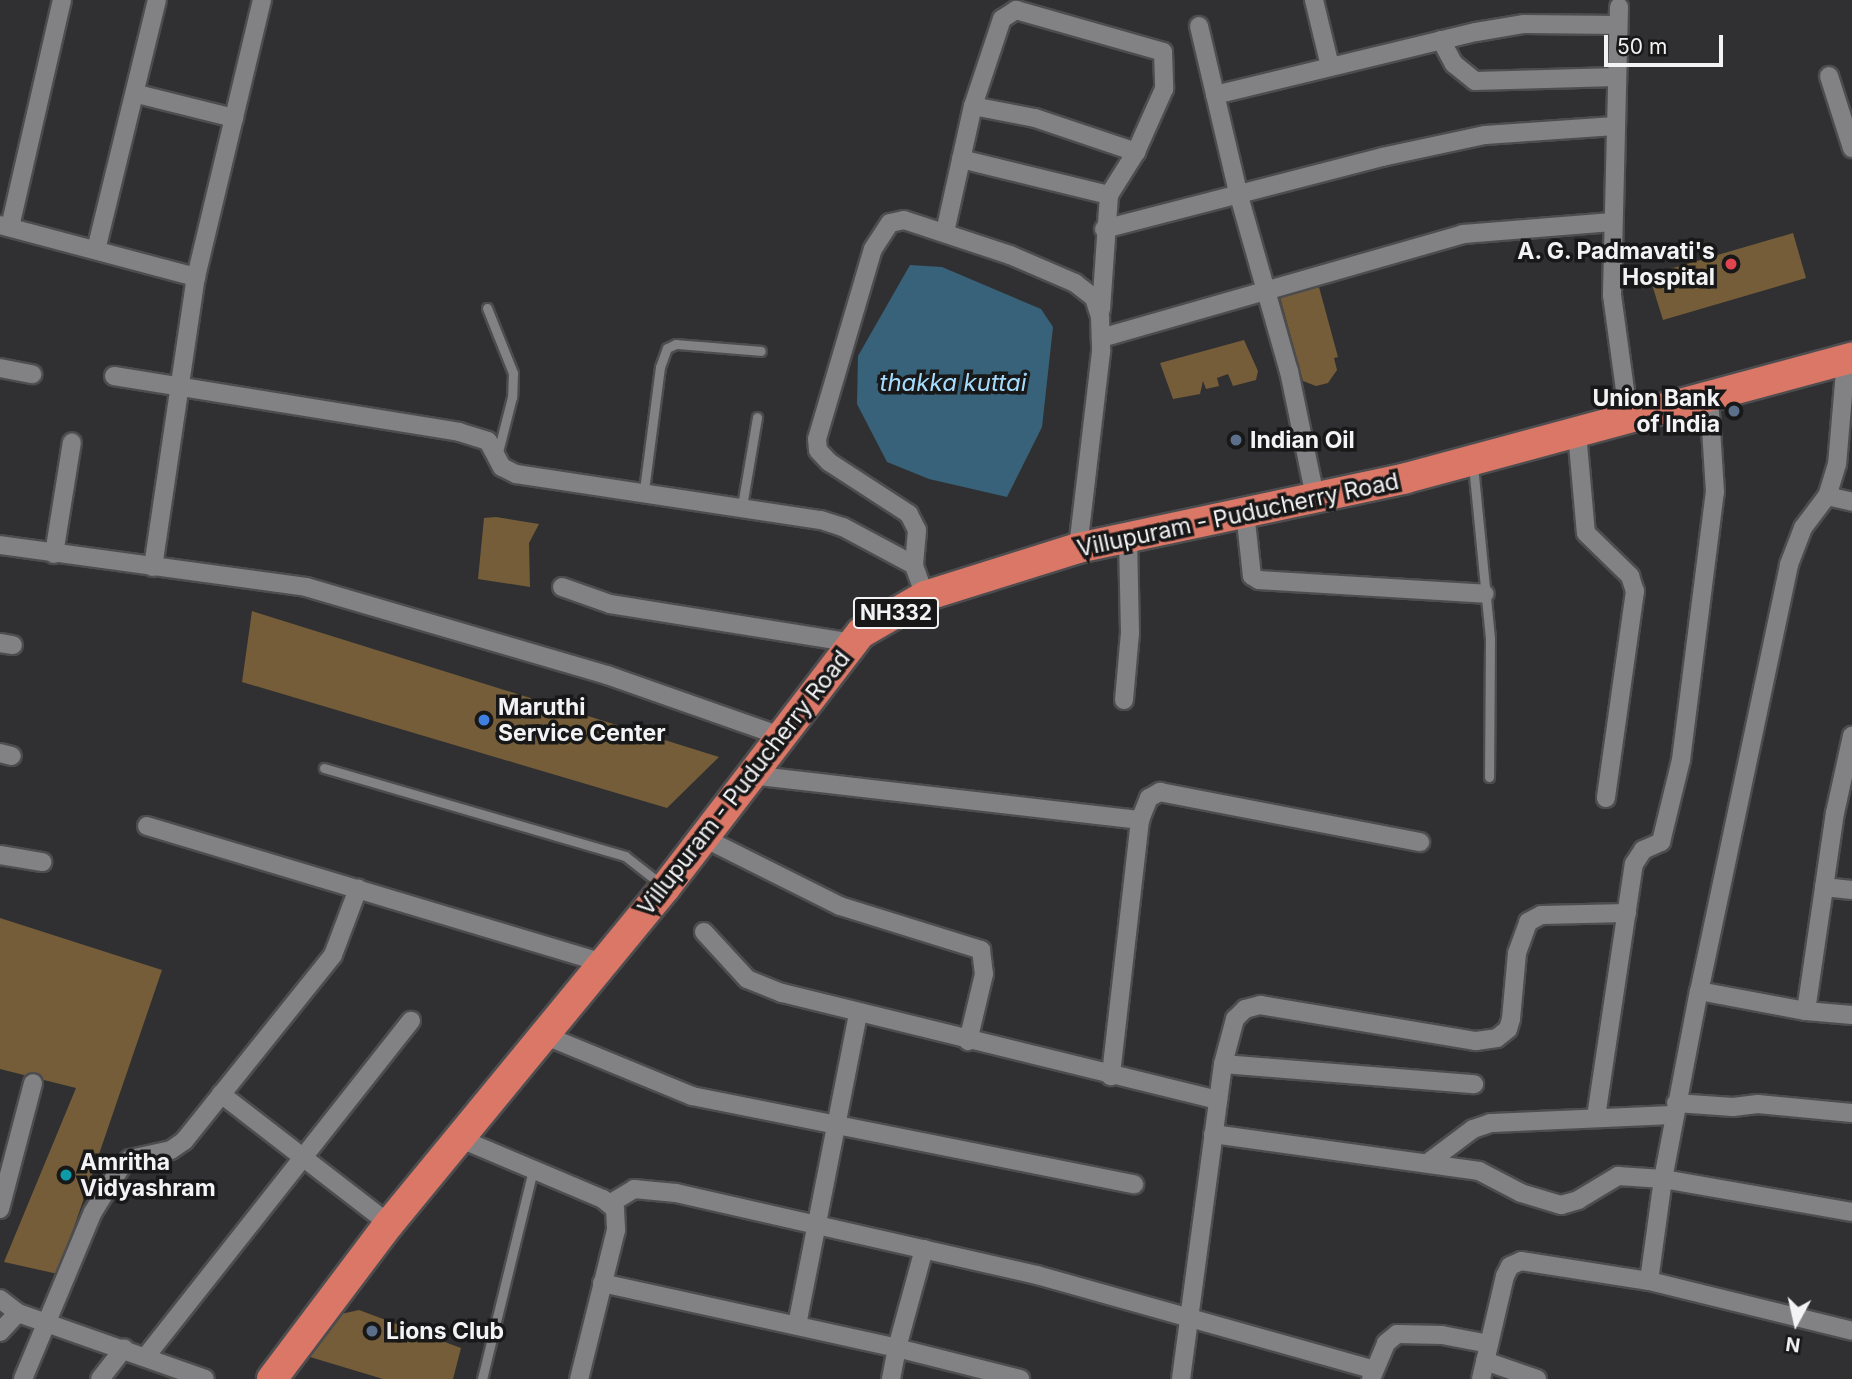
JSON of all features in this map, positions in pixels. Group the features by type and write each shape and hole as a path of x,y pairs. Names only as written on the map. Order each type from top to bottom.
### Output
{"highway":[{"name":"Villupuram - Puducherry Road","path":"272,1379 389,1224 665,888 852,643 925,596 1078,548 1315,498 1472,460 1849,359"}],"street":[{"path":"62,0 5,226 196,277"},
{"path":"96,250 137,94 157,0"},
{"path":"153,567 196,277 262,0"},
{"path":"1314,0 1330,66"},
{"path":"945,232 973,106 1002,19 1016,10 1107,33 1163,52 1164,89 1136,152 1109,195 1104,229 1101,338 1078,548"},
{"path":"1215,95 1441,40 1524,24 1618,16 1612,295 1629,419"},
{"path":"1199,26 1238,196 1289,371 1315,498"},
{"path":"1441,40 1454,64 1475,80 1617,77"},
{"path":"1829,76 1852,148"},
{"path":"137,94 234,118"},
{"path":"973,106 1035,118 1136,152"},
{"path":"1104,229 1382,157 1485,135 1615,126"},
{"path":"961,159 1109,195"},
{"path":"925,596 914,565 918,530 909,514 829,462 818,450 817,439 880,233 890,223 904,220 945,232 1075,283 1094,298 1100,317"},
{"path":"1101,338 1265,294 1464,234 1613,222"},
{"path":"1649,1281 1675,1109 1723,864 1789,565 1803,528 1827,496 1847,424 1849,359"},
{"path":"0,368 32,374"},
{"path":"114,376 179,389 429,426 488,441 498,452 502,467 516,474 743,506 843,527 914,565"},
{"path":"1596,1117 1634,864 1643,850 1661,842 1681,760 1710,550 1715,492 1709,397"},
{"path":"1577,433 1586,533 1630,576 1635,591 1606,798"},
{"path":"54,554 72,442"},
{"path":"1827,496 1852,502"},
{"path":"1245,512 1252,576 1259,580 1485,594"},
{"path":"1124,700 1130,633 1128,538"},
{"path":"0,545 306,587 607,676 780,736"},
{"path":"562,587 622,606 852,643"},
{"path":"1806,1011 1832,837 1852,736"},
{"path":"751,775 1140,820"},
{"path":"1111,1076 1140,820 1149,799 1160,792 1420,842"},
{"path":"147,826 603,963"},
{"path":"1832,837 1852,830"},
{"path":"704,838 840,906 981,950 984,974 968,1041"},
{"path":"0,855 42,862"},
{"path":"1825,883 1852,890"},
{"path":"23,1379 93,1212 121,1167 131,1158 171,1150 184,1141 333,955 358,889"},
{"path":"1181,1379 1217,1100 1235,1018 1245,1009 1260,1005 1476,1041 1497,1038 1508,1029 1511,1018 1517,953 1528,922 1541,915 1627,913"},
{"path":"704,932 747,979 858,1013 1217,1100"},
{"path":"1699,990 1806,1011 1852,1015"},
{"path":"797,1325 814,1226 858,1013"},
{"path":"147,1355 411,1021"},
{"path":"544,1035 692,1096 1134,1184"},
{"path":"1223,1064 1372,1072 1474,1084"},
{"path":"0,1209 33,1083"},
{"path":"221,1094 389,1224"},
{"path":"1429,1162 1473,1129 1490,1123 1758,1104 1852,1113"},
{"path":"1213,1134 1479,1171 1521,1194 1561,1205 1578,1200 1618,1176 1663,1179 1852,1212"},
{"path":"461,1139 611,1203"},
{"path":"611,1203 634,1189 650,1188 924,1249 1190,1316 1373,1374 1387,1343 1397,1334 1432,1334 1487,1352 1538,1379"},
{"path":"579,1379 616,1230 611,1203"},
{"path":"891,1379 924,1249"},
{"path":"1481,1379 1504,1276 1510,1266 1521,1261 1649,1281 1852,1331"},
{"path":"602,1283 797,1325 1020,1379"},
{"path":"0,1299 18,1312 48,1324 147,1355 205,1379"},
{"path":"0,1332 18,1312"},
{"path":"100,1379 124,1348"}],"lane":[{"path":"487,308 513,373 512,397 498,452"},
{"path":"644,490 660,367 667,348 676,344 761,351"},
{"path":"743,506 757,418"},
{"path":"1472,460 1491,673 1489,777"},
{"path":"324,768 625,856 645,867 665,888"},
{"path":"482,1379 533,1169"}],"water":[{"name":"thakka kuttai","path":"910,265 942,267 1041,309 1053,327 1042,427 1007,497 929,479 887,462 857,404 858,356"}],"building":[{"path":"1793,233 1806,278 1663,320 1649,275"},
{"path":"1319,287 1338,357 1334,358 1337,370 1328,383 1316,386 1303,381 1280,297"},
{"path":"1244,340 1258,371 1256,380 1233,386 1228,374 1217,378 1219,386 1206,389 1203,381 1200,394 1173,399 1160,363"},
{"path":"496,517 539,524 529,543 530,587 478,579 484,518"},
{"name":"Maruthi Service Center","path":"252,611 719,757 667,808 242,682"},
{"name":"Amritha Vidyashram","path":"0,918 162,970 58,1274 4,1262 76,1088 0,1069"},
{"name":"Lions Club","path":"359,1310 461,1348 453,1379 383,1379 310,1357 341,1314"}],"place":[{"name":"A. G. Padmavati's Hospital","path":"1731,264"},
{"name":"Union Bank of India","path":"1734,411"},
{"name":"Indian Oil","path":"1236,440"},
{"name":"Maruthi Service Center","path":"484,720"},
{"name":"Amritha Vidyashram","path":"66,1175"},
{"name":"Lions Club","path":"372,1331"}]}
